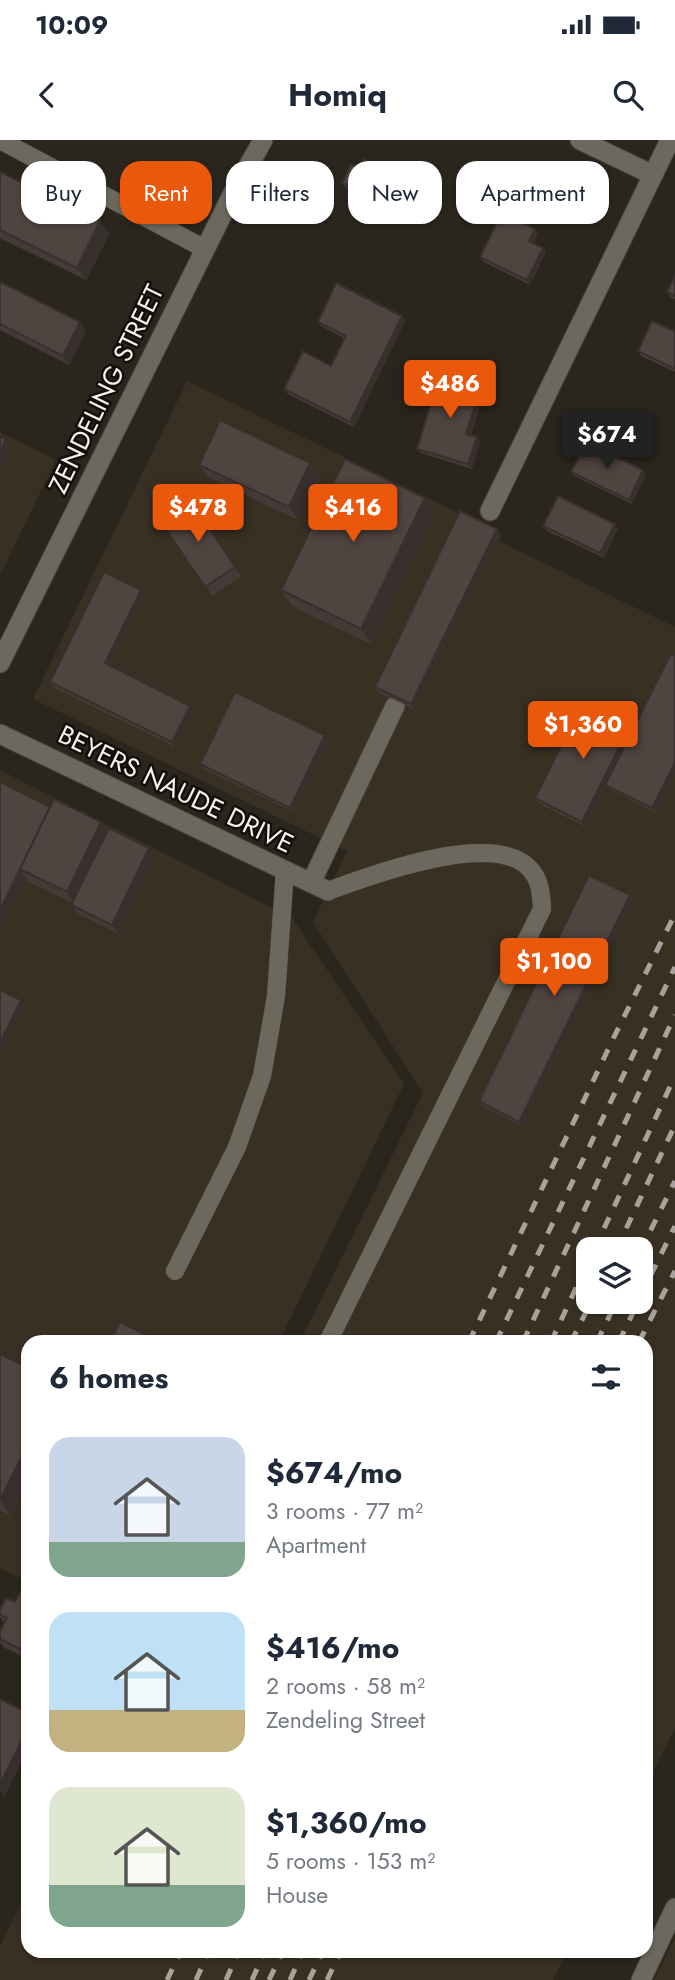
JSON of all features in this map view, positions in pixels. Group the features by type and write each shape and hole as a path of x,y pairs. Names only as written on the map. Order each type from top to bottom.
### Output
{"street":[{"name":"ZENDELING STREET","path":"0,663 233,193 263,140"},
{"path":"580,140 653,175"},
{"path":"490,511 670,140"},
{"path":"320,887 395,706"},
{"name":"BEYERS NAUDE DRIVE","path":"0,734 320,887"},
{"path":"653,1955 675,1908"},
{"path":"641,1980 651,1958"}],"lane":[{"path":"0,140 205,249"},
{"path":"320,887 441,857 509,855 530,868 540,885 542,909 331,1335"},
{"path":"175,1271 237,1147 262,1076 276,996 285,870"}],"shaded area":[{"path":"187,381 502,534 499,541 675,627 675,1727 653,1773 653,1335 303,1335 423,1093 313,922 347,851 33,699"},
{"path":"0,432 56,460 0,575"},
{"path":"0,770 292,918 404,1084 282,1335 21,1335 21,1578 0,1568"},
{"path":"21,1903 21,1958 564,1958 553,1980 0,1980 0,1946"},
{"path":"675,1938 675,1980 654,1980"}],"building":[{"path":"348,170 348,186 342,183"},
{"path":"0,172 21,182 21,224 99,224 77,268 0,230"},
{"path":"496,224 525,224 535,229 529,241 543,248 527,280 480,257"},
{"path":"675,275 675,296 667,292"},
{"path":"0,282 80,322 63,356 0,324"},
{"path":"336,283 402,316 350,422 284,389 303,351 331,366 346,336 318,322"},
{"path":"652,321 674,331 675,329 675,369 638,351"},
{"path":"439,375 481,387 466,434 477,437 468,464 417,449"},
{"path":"220,420 310,463 289,507 199,465"},
{"path":"0,436 6,439 0,452"},
{"path":"586,442 643,470 629,500 571,472"},
{"path":"345,459 425,498 361,629 281,590"},
{"path":"558,496 615,524 600,553 543,526"},
{"path":"192,502 235,567 205,587 161,522"},
{"path":"460,511 497,529 411,704 375,687"},
{"path":"104,572 141,590 105,663 190,706 172,742 50,682"},
{"path":"671,653 675,656 675,763 652,808 605,785"},
{"path":"235,692 325,735 290,808 200,764"},
{"path":"584,700 631,723 582,822 535,798"},
{"path":"0,782 50,807 0,910"},
{"path":"54,799 101,822 67,892 20,869"},
{"path":"109,828 149,848 112,925 71,905"},
{"path":"589,875 630,895 519,1122 479,1101"},
{"path":"0,990 21,1000 0,1043"},
{"path":"120,1322 146,1335 114,1335"},
{"path":"0,1354 21,1364 21,1458 0,1500"},
{"path":"21,1590 21,1650 0,1639 0,1631 7,1618 0,1615 0,1610 6,1598 15,1602"},
{"path":"0,1699 21,1710 21,1742 0,1784"}],"railway":[{"path":"472,1335 675,914"},
{"path":"499,1335 675,967"},
{"path":"526,1335 675,1015"},
{"path":"600,1237 675,1076"},
{"path":"622,1237 675,1125"},
{"path":"647,1237 675,1181"},
{"path":"653,1271 675,1226"},
{"path":"643,1335 675,1271"},
{"path":"554,1335 576,1288"},
{"path":"574,1335 585,1314"},
{"path":"600,1335 610,1314"},
{"path":"622,1335 632,1314"},
{"path":"167,1980 178,1958"},
{"path":"196,1980 206,1958"},
{"path":"226,1980 236,1958"},
{"path":"252,1980 262,1958"},
{"path":"269,1980 280,1958"},
{"path":"290,1980 300,1958"},
{"path":"309,1980 320,1958"},
{"path":"327,1980 338,1958"}]}
